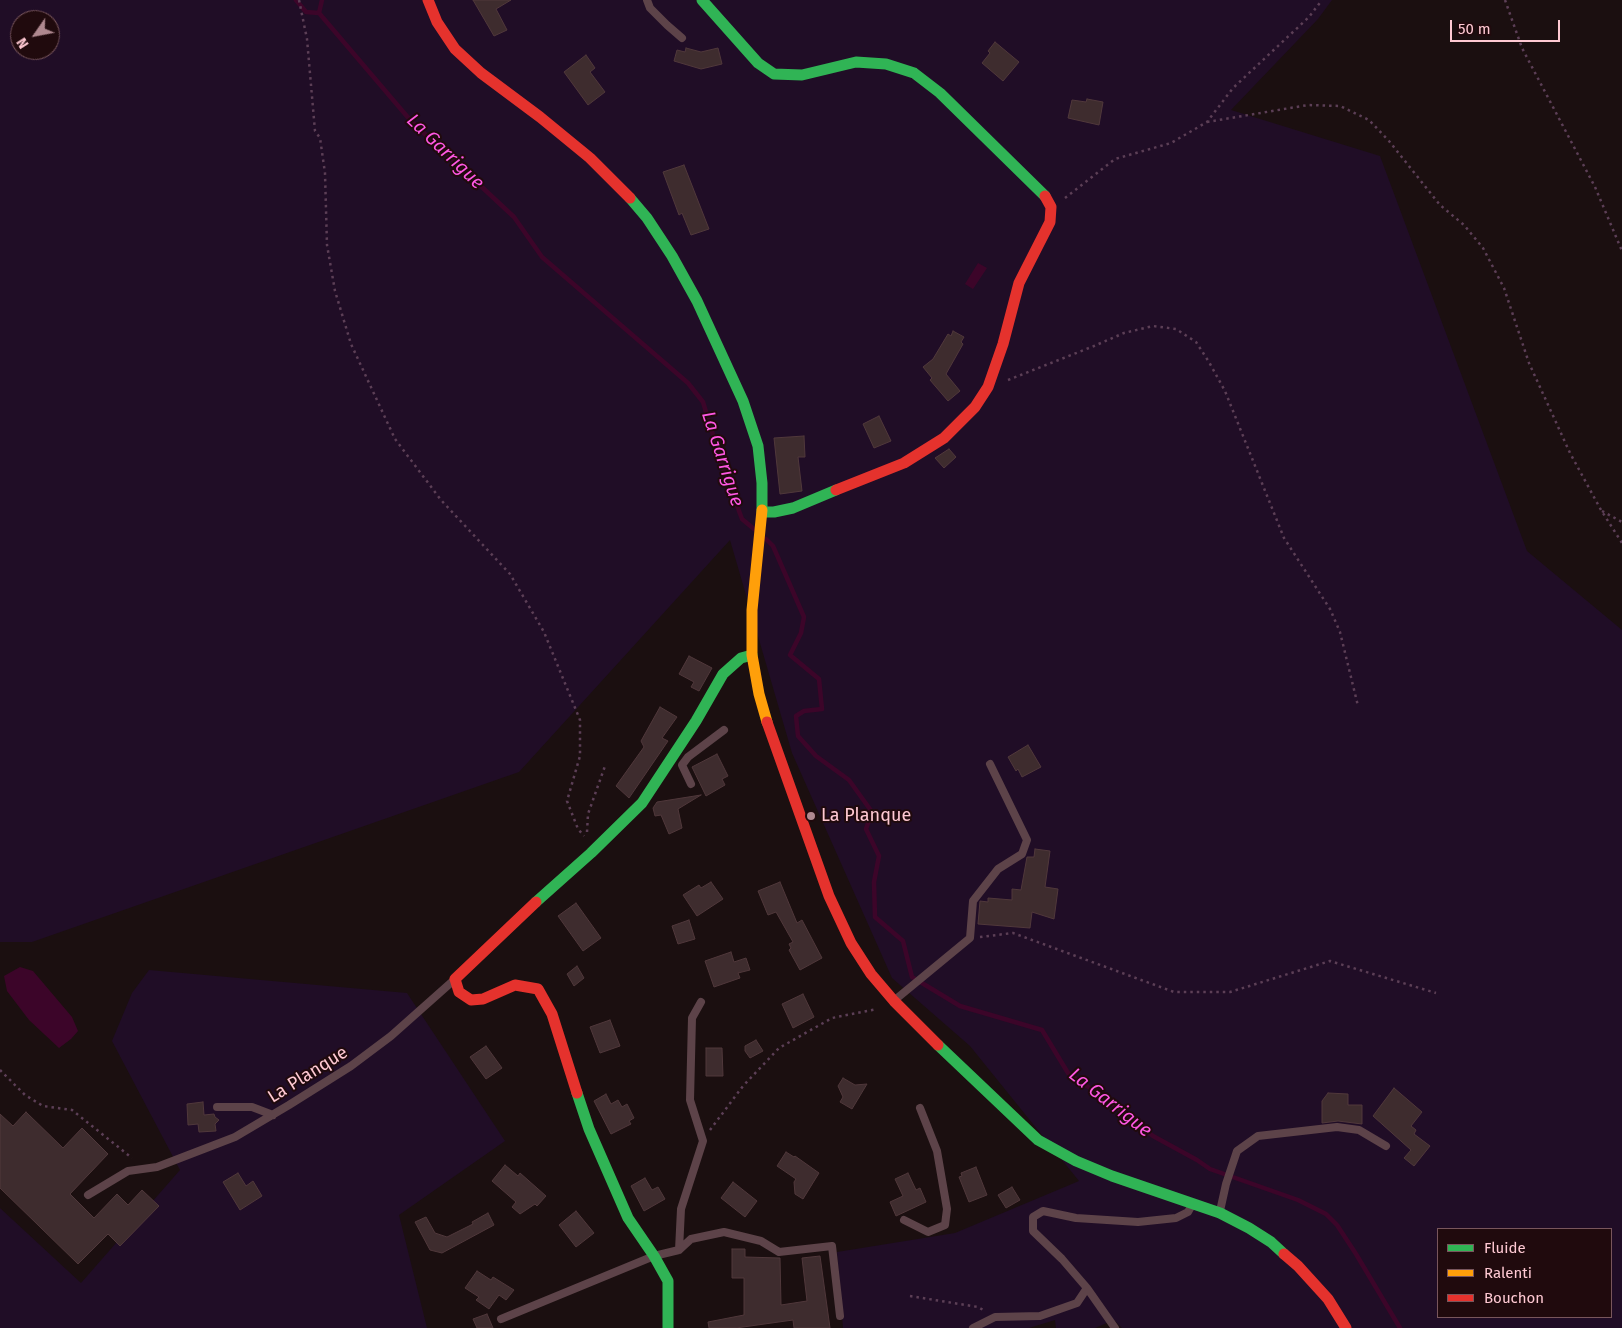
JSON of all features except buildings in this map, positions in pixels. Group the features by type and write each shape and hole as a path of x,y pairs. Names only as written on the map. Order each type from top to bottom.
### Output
{"street":[{"path":"428,0 437,22 455,49 481,73 540,117 590,158 623,189 647,218 667,248 697,301 743,401 758,446 762,483 762,517 752,610 752,655 759,694 829,896 851,943 871,974 894,1001 962,1069 1038,1140 1076,1161 1105,1173 1220,1213 1271,1242 1328,1299 1346,1328"},
{"path":"702,0 758,63 774,74 802,75 856,62 886,64 914,73 940,93 1025,178 1044,194 1051,207 1050,222 1019,283 1003,344 988,387 975,407 944,438 904,463 793,508 762,517"},
{"path":"668,1328 668,1282 654,1256 628,1218 589,1129 552,1014 538,989 515,985 483,999 471,1000 459,992 455,979 642,803 696,721 723,674 741,658 752,655"}],"lane":[{"path":"647,0 650,8 682,38"},
{"path":"691,784 682,766 688,757 724,730"},
{"path":"894,1001 970,938 973,901 998,869 1022,854 1028,840 990,764"},
{"name":"La Planque","path":"88,1195 128,1171 158,1167 235,1137 273,1115 352,1066 392,1036 455,979"},
{"path":"679,1250 681,1209 703,1141 690,1100 692,1018 701,1002"},
{"path":"217,1107 252,1107 273,1115"},
{"path":"904,1220 928,1232 945,1225 947,1209 937,1151 920,1108"},
{"path":"1220,1213 1226,1184 1237,1151 1258,1136 1337,1127 1359,1130 1386,1146"},
{"path":"1115,1328 1087,1288 1062,1259 1033,1231 1032,1217 1043,1211 1076,1218 1138,1222 1176,1218 1188,1212 1193,1204"},
{"path":"501,1319 654,1256 679,1250 691,1239 724,1232 761,1241 779,1252 832,1246 840,1316"},
{"path":"973,1328 995,1316 1040,1316 1077,1303 1087,1288"}],"path":[{"path":"299,0 307,39 315,130 320,138 325,173 327,245 335,291 351,344 395,439 441,500 510,574 544,632 580,720 580,756 567,801 578,829 587,838 588,814 605,766"},
{"path":"1207,122 1233,88 1309,18 1322,0"},
{"path":"1505,0 1522,48 1595,187 1622,251"},
{"path":"1051,207 1072,194 1114,159 1170,143 1207,122 1308,106 1340,106 1369,120 1389,141 1440,205 1464,225 1484,248 1504,288 1533,372 1570,453 1601,510 1622,543"},
{"path":"988,387 1021,376 1124,333 1153,326 1176,329 1196,342 1225,391 1284,538 1330,609 1340,632 1358,706"},
{"path":"1601,510 1622,522"},
{"path":"970,938 1014,933 1174,992 1230,992 1330,961 1436,993"},
{"path":"703,1141 743,1086 779,1048 832,1018 880,1008 894,1001"},
{"path":"0,1070 25,1095 43,1106 72,1110 130,1158 158,1167"},
{"path":"910,1296 978,1307 995,1316"}],"shaded area":[{"path":"0,0 1332,0 1318,19 1231,110 1380,156 1527,551 1622,630 1622,1328 1122,1328 1114,1320 1095,1328 1056,1328 1055,1320 1029,1328 843,1328 837,1252 955,1233 1079,1181 970,1046 892,978 792,753 730,540 519,772 32,942 0,942"},
{"path":"978,263 987,268 973,289 965,284"},
{"path":"20,967 33,971 72,1017 78,1031 59,1048 29,1020 7,991 4,976"},
{"path":"149,970 407,993 505,1141 399,1215 427,1328 0,1328 0,1208 81,1283 180,1170 112,1041 132,993"}],"waterway":[{"path":"296,0 306,12 319,13"},
{"name":"La Garrigue","path":"322,0 319,13 411,121 514,217 542,257 688,383 703,402 723,468 742,519 754,529"},
{"name":"La Garrigue","path":"766,539 773,546 804,617 801,633 790,655 819,679 822,709 804,711 796,716 798,736 816,756 849,780 872,812 866,829 879,856 874,882 875,917 903,941 912,977 960,1006 1042,1030 1068,1073 1110,1102 1153,1136 1210,1169 1298,1200 1326,1214 1337,1225 1356,1254 1400,1328"}],"traffic: fast":[{"path":"702,0 758,63 774,74 802,75 856,62 886,64 914,73 940,93 1045,196"},
{"path":"630,198 647,218 672,256 697,301 743,401 758,446 762,483 762,510"},
{"path":"762,512 774,512 793,508 836,490"},
{"path":"536,902 591,853 642,803 696,721 723,674 741,658 752,655"},
{"path":"938,1045 1038,1140 1076,1161 1112,1176 1220,1213 1271,1242 1284,1254"},
{"path":"577,1093 589,1129 628,1218 654,1256 668,1281 668,1328"}],"traffic: slow":[{"path":"762,510 752,610 752,655 759,694 767,722"}],"traffic: jam":[{"path":"428,0 437,22 455,49 481,73 540,117 590,158 630,198"},
{"path":"836,490 904,463 944,438 975,407 988,387 1003,344 1019,283 1050,222 1051,207 1045,196"},
{"path":"767,722 829,896 851,943 871,974 894,1001 938,1045"},
{"path":"536,902 455,979 459,992 471,1000 483,999 515,985 538,989 552,1014 577,1093"},
{"path":"1284,1254 1298,1266 1328,1299 1346,1328"}],"place":[{"name":"La Planque","path":"811,816"}]}
